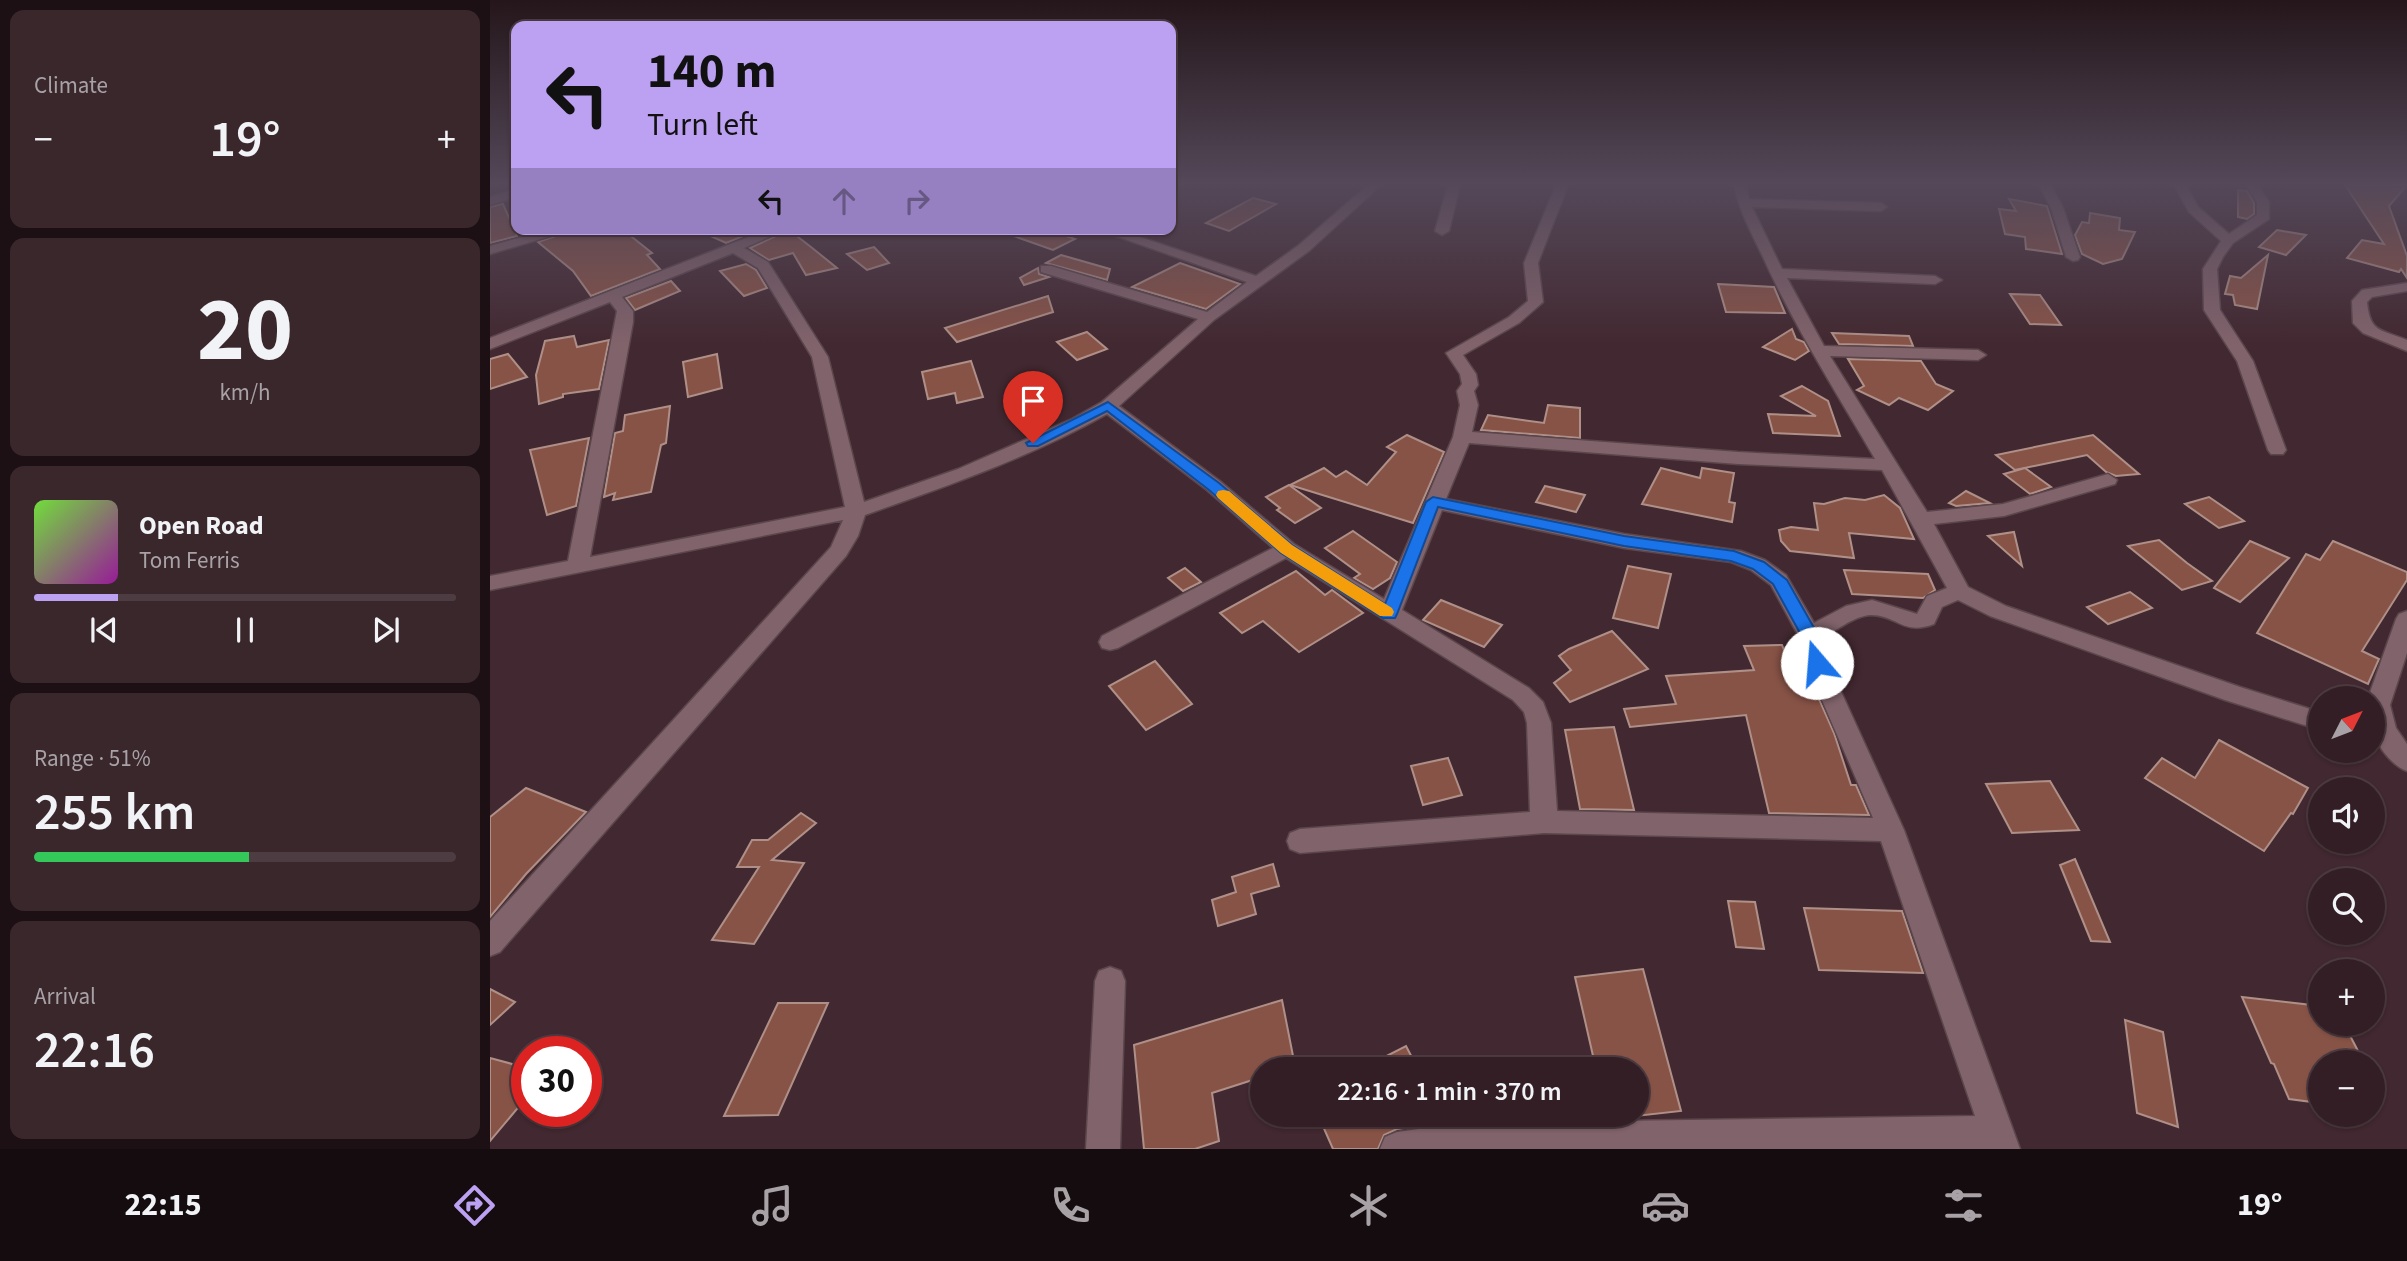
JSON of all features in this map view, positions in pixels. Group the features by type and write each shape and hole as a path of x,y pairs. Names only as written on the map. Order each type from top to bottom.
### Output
{"street":[{"path":"490,250 532,239"},
{"path":"490,344 757,239"},
{"path":"1131,239 1257,281"},
{"path":"490,583 856,512 965,472 1078,423 1108,406 1209,317 1315,239"},
{"path":"1389,614 1462,437 1469,405 1465,391 1471,386 1468,374 1454,353 1514,320 1536,302 1531,263 1541,239"},
{"path":"1761,239 1819,352 1921,519 1960,592 1998,611 2155,664 2233,694 2308,717"},
{"path":"2067,239 2073,257"},
{"path":"2228,240 2210,269 2212,310 2245,361 2277,450"},
{"path":"490,942 839,551 848,536 856,512 820,357 763,265 734,248"},
{"path":"1046,269 1209,317"},
{"path":"1777,273 1935,280"},
{"path":"2407,287 2367,293 2359,300 2361,323 2368,330 2407,346"},
{"path":"577,568 625,321 625,311 613,296"},
{"path":"1819,352 1978,355"},
{"path":"1108,406 1214,486 1287,549 1521,694 1535,708 1539,723 1544,822"},
{"path":"1462,437 1697,455 1887,465"},
{"path":"1921,519 2004,510 2108,480"},
{"path":"1398,1149 1462,1140 1999,1141 1891,830 1817,663 1809,635 1779,580 1758,565 1734,556 1624,541 1433,502"},
{"path":"1110,642 1287,549"},
{"path":"1809,635 1832,626 1855,610 1867,607 1918,622 1926,619 1929,604 1936,598 1960,592"},
{"path":"2390,747 2378,719 2378,705 2407,619"},
{"path":"1300,841 1544,822 1891,830"},
{"path":"1102,1149 1110,981"}],"building":[{"path":"490,239 507,239 490,243"},
{"path":"548,239 634,239 652,253 647,255 660,269 591,296 573,271 538,242"},
{"path":"716,239 737,239 726,243"},
{"path":"770,239 800,239 837,268 806,275 793,253 769,260 750,248"},
{"path":"1021,239 1075,239 1053,250"},
{"path":"2025,239 2057,239 2062,254 2026,249"},
{"path":"2076,239 2132,239 2122,259 2103,264 2082,254"},
{"path":"2268,239 2302,239 2286,255 2259,247"},
{"path":"2380,239 2401,239 2407,256 2407,278 2401,269 2399,272 2347,258 2362,240 2384,244"},
{"path":"874,247 889,263 867,270 847,254"},
{"path":"1061,255 1110,269 1107,280 1046,263"},
{"path":"2268,255 2257,309 2235,305 2233,295 2225,294 2230,276 2241,278"},
{"path":"1180,263 1240,284 1206,309 1132,287"},
{"path":"746,264 756,270 767,288 744,296 720,271"},
{"path":"1038,268 1039,274 1049,277 1024,285 1020,278"},
{"path":"671,281 680,291 635,310 626,298"},
{"path":"1718,284 1774,287 1785,313 1726,312"},
{"path":"2010,294 2040,295 2061,325 2030,324"},
{"path":"1048,296 1053,312 957,342 945,328"},
{"path":"1792,329 1796,339 1804,342 1809,351 1795,360 1763,347"},
{"path":"1087,332 1107,349 1077,360 1057,342"},
{"path":"1832,333 1909,336 1913,346 1839,344"},
{"path":"574,336 577,347 609,340 599,389 563,394 563,397 539,404 536,375 545,341"},
{"path":"508,354 527,377 490,389 490,359"},
{"path":"717,354 722,388 688,397 683,362"},
{"path":"1848,359 1921,361 1936,384 1953,391 1928,410 1899,398 1889,405 1857,390 1864,386"},
{"path":"971,361 983,397 957,403 955,393 928,399 922,372"},
{"path":"1802,386 1828,401 1840,436 1773,433 1768,414 1816,416 1781,396"},
{"path":"1548,405 1580,408 1580,438 1481,430 1488,415 1544,423"},
{"path":"670,406 666,443 661,445 651,492 613,500 615,493 604,497 615,433 623,431 625,415"},
{"path":"1407,435 1444,452 1413,523 1290,485 1324,468 1336,477 1346,471 1367,485 1396,452 1387,447"},
{"path":"2093,435 2139,474 2116,476 2106,472 2087,455 2015,470 1996,455"},
{"path":"589,438 576,506 547,515 530,450"},
{"path":"1661,468 1700,478 1702,468 1734,473 1729,502 1735,503 1732,522 1642,504"},
{"path":"2025,468 2051,487 2030,494 2004,474"},
{"path":"1289,485 1321,508 1295,523 1277,510 1280,508 1266,497"},
{"path":"1545,486 1585,495 1576,512 1536,502"},
{"path":"1966,491 1990,503 1956,506 1949,503"},
{"path":"1884,495 1900,508 1914,539 1849,533 1854,558 1790,551 1781,541 1779,530 1791,527 1818,530 1814,503 1824,504 1845,498 1865,500"},
{"path":"2209,497 2244,521 2219,528 2185,504"},
{"path":"1353,531 1397,562 1390,578 1373,589 1354,578 1360,574 1325,548"},
{"path":"2014,532 2022,566 1988,536"},
{"path":"2159,540 2212,581 2182,590 2128,546"},
{"path":"2250,541 2289,558 2240,602 2214,588"},
{"path":"2333,541 2407,572 2407,580 2362,651 2379,659 2368,684 2257,633 2306,554 2320,560"},
{"path":"1628,566 1671,574 1658,628 1613,618"},
{"path":"1185,568 1201,582 1183,591 1168,578"},
{"path":"1844,570 1928,574 1935,590 1923,598 1852,594"},
{"path":"1296,571 1325,595 1332,590 1363,613 1299,652 1263,621 1242,633 1220,613"},
{"path":"2130,592 2152,608 2108,624 2087,607"},
{"path":"1441,600 1502,625 1484,647 1423,620"},
{"path":"1612,631 1648,669 1570,702 1554,683 1571,670 1559,656"},
{"path":"1782,645 1793,672 1801,668 1808,674 1834,733 1851,785 1856,785 1869,815 1769,813 1746,715 1630,727 1624,709 1676,704 1666,676 1754,670 1744,646"},
{"path":"1155,661 1192,704 1146,730 1109,686"},
{"path":"1614,727 1634,810 1580,809 1565,730"},
{"path":"2219,740 2308,788 2293,814 2291,813 2264,851 2145,778 2162,758 2195,778"},
{"path":"1448,758 1462,795 1423,805 1411,766"},
{"path":"2050,781 2079,830 2012,833 1986,784"},
{"path":"526,788 586,812 526,874 490,917 490,817"},
{"path":"801,813 816,823 772,860 804,863 754,944 712,940 759,867 737,867 752,840 768,840"},
{"path":"2075,859 2110,942 2091,941 2060,865"},
{"path":"1273,864 1279,886 1251,894 1256,914 1218,926 1212,900 1236,892 1232,877"},
{"path":"1728,901 1755,902 1764,949 1736,947"},
{"path":"1804,908 1902,911 1923,973 1819,970"},
{"path":"1643,969 1681,1111 1649,1115 1649,1057 1593,1057 1575,977"},
{"path":"490,989 515,1002 490,1025"},
{"path":"2242,997 2308,1005 2308,1036 2350,1036 2357,1050 2308,1050 2308,1101 2289,1099 2274,1064 2271,1063"},
{"path":"1282,1000 1293,1057 1250,1057 1250,1081 1212,1093 1219,1141 1195,1149 1144,1149 1134,1045"},
{"path":"778,1003 828,1003 778,1115 724,1116"},
{"path":"2125,1020 2163,1032 2178,1127 2137,1113"},
{"path":"1406,1046 1412,1057 1384,1057"},
{"path":"490,1058 511,1064 511,1116 490,1141"},
{"path":"1323,1127 1413,1127 1397,1129 1384,1135 1378,1149 1333,1149"}],"slow traffic":[{"path":"1223,495 1287,549 1386,612"}],"route":[{"path":"1033,443 1108,406 1214,486 1287,549 1389,614 1433,502 1624,541 1734,556 1758,565 1779,580 1809,635 1817,663"}]}
